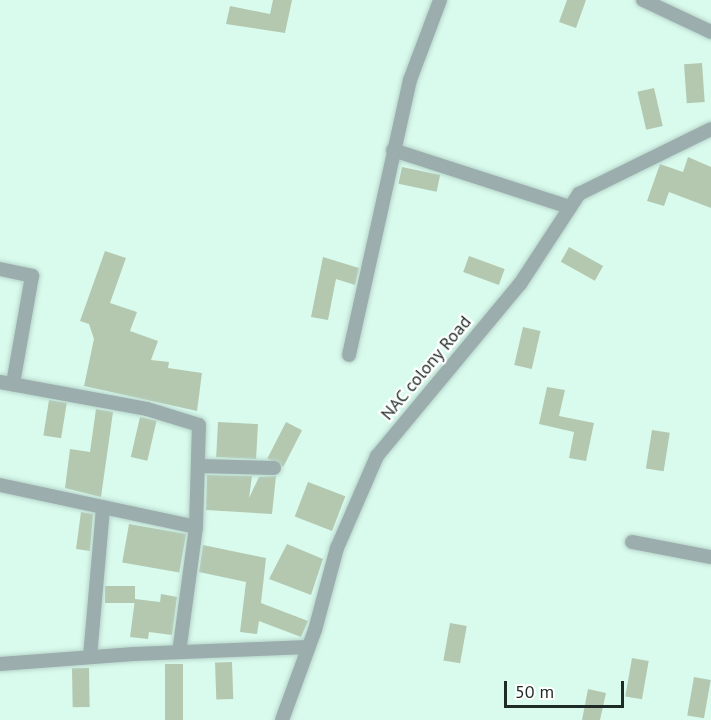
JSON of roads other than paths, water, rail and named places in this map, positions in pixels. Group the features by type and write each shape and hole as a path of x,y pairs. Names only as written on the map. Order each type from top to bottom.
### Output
{"street":[{"path":"349,355 410,80 440,0"},
{"path":"643,0 711,32"},
{"name":"NAC colony Road","path":"282,720 309,647 337,548 377,456 520,284 579,194 711,129"},
{"path":"393,150 569,207"},
{"path":"0,269 32,276 6,383 147,409 199,425 196,527 179,652"},
{"path":"198,466 274,468"},
{"path":"0,484 196,527"},
{"path":"90,657 103,508"},
{"path":"632,542 711,557"},
{"path":"0,664 179,652 309,647"}]}
